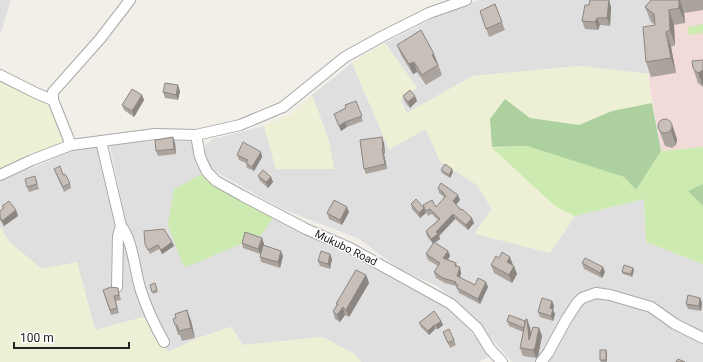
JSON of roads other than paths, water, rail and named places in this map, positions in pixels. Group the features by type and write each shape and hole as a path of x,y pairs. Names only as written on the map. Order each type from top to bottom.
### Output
{"street":[{"path":"71,145 53,100 53,92 100,39 130,0"},
{"path":"0,175 32,160 71,145 155,134 196,135 240,125 283,107 346,57 383,36 429,13 466,0"},
{"path":"0,75 53,100"},
{"name":"Mukubo Road","path":"196,135 200,157 207,172 216,181 306,229 350,248 451,304 477,328 490,348 502,362"},
{"path":"101,141 121,226 128,237 141,292 164,342"},
{"path":"117,287 118,236 121,226"},
{"path":"541,362 548,353 577,303 582,298 596,293 610,295 651,307 675,324 703,338"}]}
